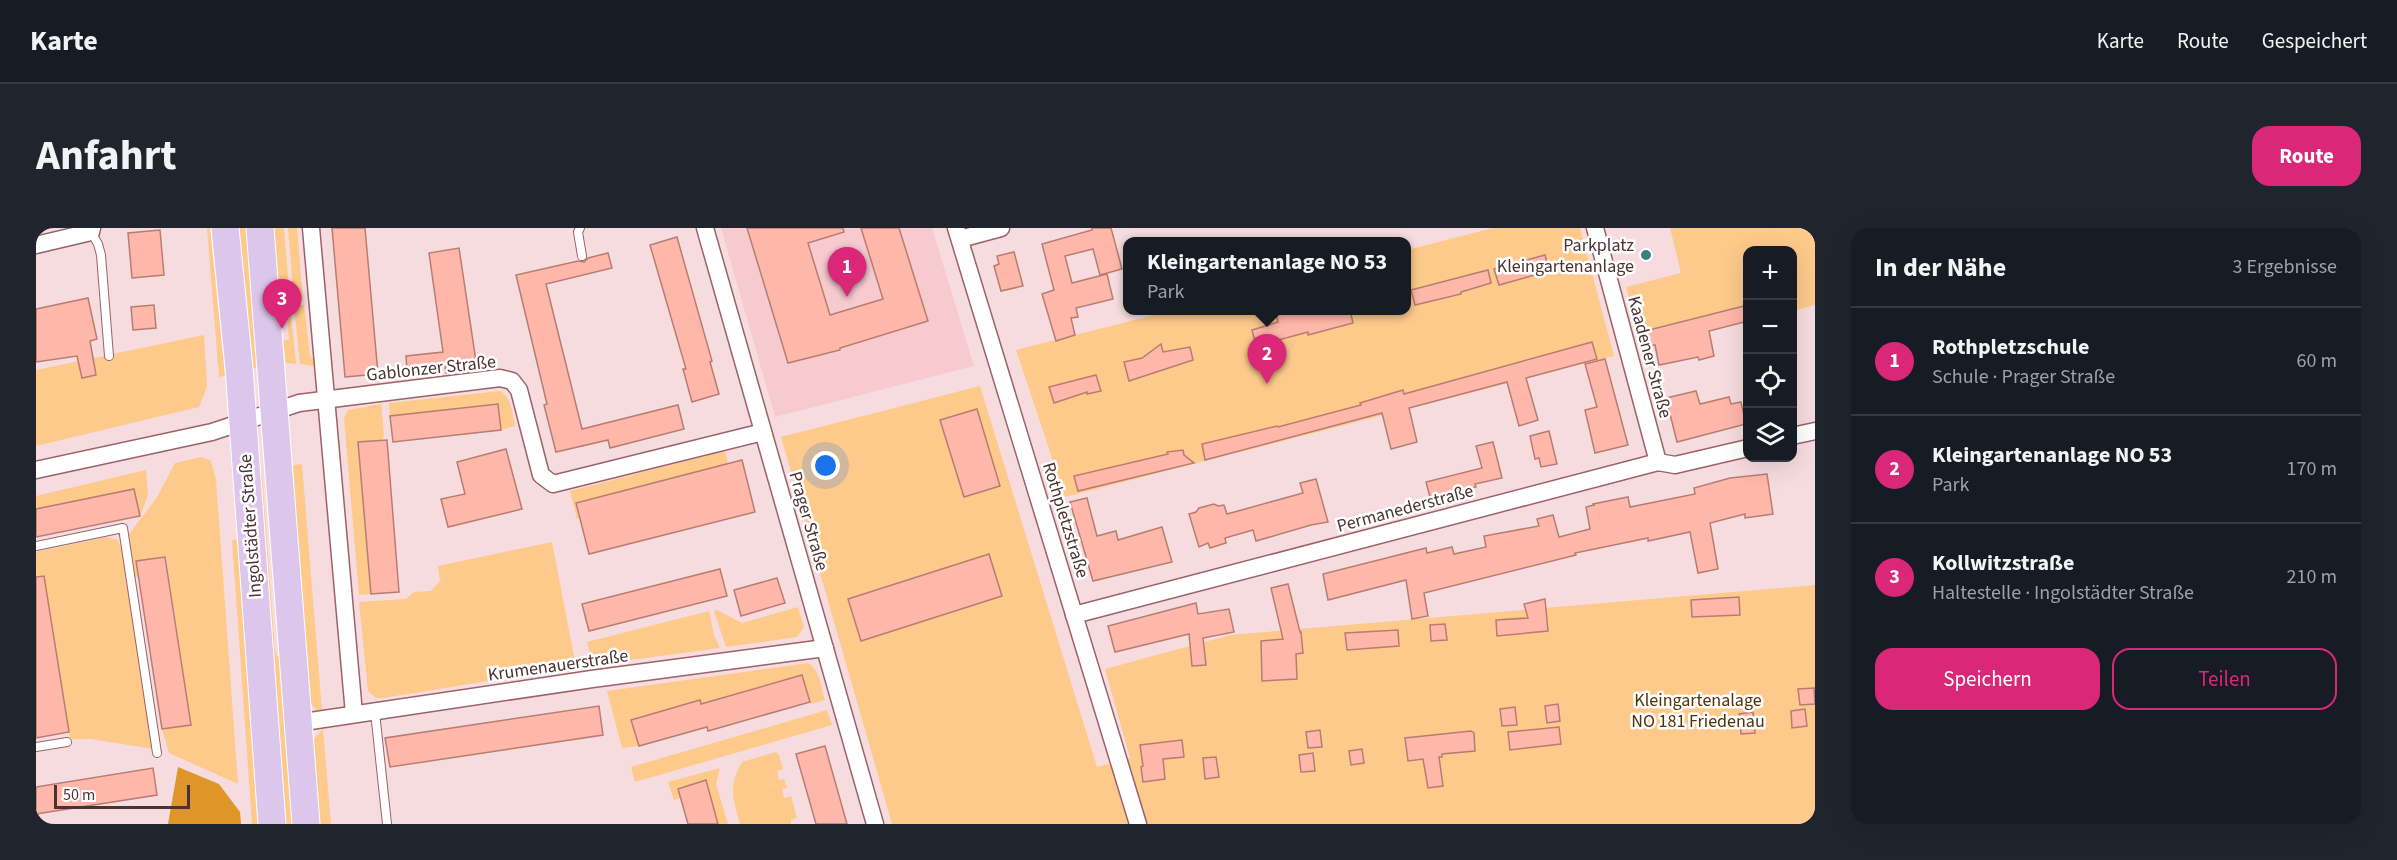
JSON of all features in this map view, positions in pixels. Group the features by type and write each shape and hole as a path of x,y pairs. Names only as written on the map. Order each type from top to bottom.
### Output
{"main road":[{"name":"Ingolstädter Straße","path":"225,228 243,422 273,824"},
{"name":"Ingolstädter Straße","path":"260,228 306,824"}],"street":[{"path":"311,228 354,714"},
{"name":"Prager Straße","path":"705,228 875,824"},
{"path":"958,233 1001,228"},
{"name":"Kaadener Straße","path":"1595,228 1658,462"},
{"path":"36,245 92,230"},
{"name":"Rothpletzstraße","path":"958,233 1138,824"},
{"name":"Gablonzer Straße","path":"36,470 212,432 297,403 500,378 512,381 519,390 541,475 554,484 763,432"},
{"path":"1797,435 1815,430"},
{"name":"Permanederstraße","path":"1074,615 1658,462 1675,465 1743,449"},
{"name":"Krumenauerstraße","path":"297,723 825,648"}],"lane":[{"path":"580,228 578,232 582,256"},
{"path":"92,230 101,255 109,356"},
{"path":"36,546 123,528 157,753"},
{"path":"375,712 387,824"},
{"path":"36,747 67,742"}],"shaded area":[{"path":"721,228 932,228 974,366 775,417"},
{"path":"178,767 219,784 240,812 241,824 168,824"}],"green space":[{"path":"207,228 210,228 225,376 219,377"},
{"path":"239,228 251,228 262,367 251,369"},
{"path":"269,228 284,228 290,301 275,303"},
{"path":"288,228 297,228 303,300 294,301"},
{"path":"1493,228 1580,228 1614,356 1065,497 1016,350 1154,315 1411,315 1411,249"},
{"path":"1670,228 1815,228 1815,305 1797,310 1797,246 1743,246 1743,323 1642,349 1626,287 1681,273"},
{"path":"304,305 310,356 316,360 314,366 300,364 294,306"},
{"path":"290,307 296,364 286,363 283,341 289,339 287,317 281,317 280,308"},
{"path":"204,335 207,387 199,407 36,446 36,370"},
{"name":"Kleingartenalage NO 181 Friedenau","path":"980,386 1097,767 1130,758 1105,669 1230,635 1815,585 1815,824 892,824 781,437"},
{"path":"500,391 507,397 515,426 501,430 498,404 390,416 389,403"},
{"path":"381,404 384,435 382,440 358,442 371,594 359,595 344,418 348,410"},
{"path":"725,451 728,464 576,503 580,518 577,519 570,491"},
{"path":"202,457 211,461 216,480 238,784 169,753 162,729 191,724 166,557 136,561 138,576 135,577 129,534 156,499 175,463"},
{"path":"302,464 322,711 317,710 309,702 288,466"},
{"path":"146,470 148,495 140,516 36,509 36,496"},
{"path":"262,473 275,651 284,668 297,824 284,824 258,475"},
{"path":"107,537 118,540 122,551 153,749 91,739 70,739 46,590 36,592 36,552"},
{"path":"244,539 264,824 252,824 232,540"},
{"path":"552,542 576,667 383,698 376,698 368,691 359,602 406,599 414,592 431,591 440,581 438,566"},
{"path":"798,607 804,627 797,637 726,647 714,611 717,610 742,623"},
{"path":"709,611 714,635 720,648 593,665 587,642"},
{"path":"808,663 818,674 825,700 811,704 802,676 701,704 700,700 631,720 639,746 622,748 607,691"},
{"path":"827,710 832,725 635,782 631,767"},
{"path":"323,729 331,824 316,824 312,741"},
{"path":"776,752 783,769 777,771 779,780 784,779 787,788 782,789 784,798 791,796 797,818 791,820 791,824 740,824 735,807 733,786 742,762"},
{"path":"720,768 716,784 728,824 718,824 706,781 678,789 680,798 674,800 668,782"}],"building":[{"path":"332,228 365,228 378,374 345,377"},
{"path":"747,228 843,228 844,232 808,243 830,315 883,299 861,228 899,228 928,321 840,348 840,350 788,363"},
{"path":"1092,228 1111,228 1122,269 1100,275 1093,249 1065,256 1072,283 1107,274 1113,299 1076,308 1078,317 1071,318 1075,335 1056,341 1042,294 1054,290 1042,244 1092,230"},
{"path":"160,230 164,275 132,278 128,233"},
{"path":"677,237 719,394 692,402 683,369 686,369 650,245"},
{"path":"459,248 477,368 446,373 445,366 407,371 406,356 443,352 429,253"},
{"path":"1014,252 1023,286 1001,291 994,266 999,264 997,256"},
{"path":"608,253 612,268 546,284 582,429 678,405 684,429 610,448 608,440 556,452 544,405 547,404 516,275 578,261 584,262 588,258"},
{"path":"1545,255 1549,271 1499,285 1494,269"},
{"path":"1488,270 1491,283 1461,292 1461,294 1415,305 1411,290"},
{"path":"88,298 97,339 90,341 96,375 82,378 77,356 36,362 36,309"},
{"path":"154,305 156,328 133,330 131,307"},
{"path":"1743,306 1743,322 1709,331 1714,356 1699,360 1698,357 1659,365 1655,345 1644,348 1641,332"},
{"path":"1276,315 1351,315 1353,323 1256,346 1252,330 1278,322"},
{"path":"1592,342 1597,359 1526,378 1538,420 1519,426 1507,382 1409,408 1417,442 1391,449 1382,413 1205,460 1202,444 1278,427 1361,405 1360,403 1403,390 1404,394"},
{"path":"1161,344 1163,352 1190,347 1193,360 1129,381 1124,362 1142,358"},
{"path":"1605,359 1628,445 1595,453 1585,410 1597,407 1585,364"},
{"path":"1096,375 1101,391 1087,394 1087,392 1054,403 1049,387"},
{"path":"1696,391 1700,404 1729,397 1731,404 1741,402 1743,425 1677,442 1666,398"},
{"path":"498,404 501,430 393,442 390,416"},
{"path":"977,409 1000,486 964,497 940,420"},
{"path":"1549,431 1557,464 1541,467 1539,458 1535,459 1530,436"},
{"path":"387,440 399,592 371,594 358,442"},
{"path":"1493,442 1502,478 1475,484 1476,487 1430,497 1426,482 1482,468 1476,446"},
{"path":"506,449 522,509 448,527 441,499 465,494 457,462"},
{"path":"1183,450 1184,455 1194,463 1078,491 1074,476"},
{"path":"742,460 755,512 589,554 576,503"},
{"path":"1767,474 1773,514 1745,518 1745,514 1710,523 1718,569 1698,573 1690,532 1575,553 1576,555 1424,593 1428,616 1412,619 1406,580 1328,600 1323,574 1426,548 1427,553 1452,547 1454,554 1486,547 1484,536 1539,526 1537,519 1553,515 1559,537 1590,529 1586,507 1593,504 1628,497 1630,507 1695,494 1694,488 1730,478"},
{"path":"1316,479 1328,522 1256,541 1253,530 1225,538 1226,543 1210,548 1208,543 1199,547 1189,514 1196,512 1199,508 1214,504 1224,505 1227,514 1303,493 1300,483"},
{"path":"134,489 140,516 36,537 36,509"},
{"path":"1087,498 1097,536 1116,531 1118,540 1162,527 1172,562 1093,581 1070,502"},
{"path":"989,554 1002,596 861,641 848,599"},
{"path":"165,557 191,725 162,729 136,561"},
{"path":"720,569 727,596 589,631 582,604"},
{"path":"44,576 69,732 36,738 36,577"},
{"path":"777,578 785,603 741,616 734,590"},
{"path":"1288,584 1301,632 1303,653 1296,654 1297,679 1262,681 1261,641 1283,639 1271,588"},
{"path":"1739,597 1740,615 1692,617 1691,600"},
{"path":"1545,599 1548,631 1497,636 1496,620 1528,618 1524,604"},
{"path":"1196,603 1198,614 1229,609 1234,632 1203,638 1206,665 1192,666 1189,634 1115,652 1108,626"},
{"path":"1445,624 1447,640 1431,641 1430,625"},
{"path":"1398,630 1399,646 1347,650 1345,633"},
{"path":"802,675 810,702 708,731 707,727 639,746 631,720 700,700 701,704"},
{"path":"1814,688 1815,704 1800,705 1798,689"},
{"path":"1558,704 1560,721 1547,723 1545,706"},
{"path":"599,706 603,735 390,767 385,738"},
{"path":"1515,707 1517,725 1502,726 1500,709"},
{"path":"1805,709 1807,726 1792,728 1791,711"},
{"path":"1753,712 1755,733 1741,734 1739,714"},
{"path":"1559,727 1561,744 1510,750 1508,732"},
{"path":"1320,730 1322,747 1308,748 1306,732"},
{"path":"1471,731 1474,733 1475,751 1442,754 1442,757 1439,757 1443,786 1428,788 1423,759 1408,761 1405,738"},
{"path":"1182,740 1184,757 1163,759 1165,779 1143,782 1140,745"},
{"path":"825,746 847,824 816,824 796,754"},
{"path":"1362,749 1364,763 1351,765 1349,751"},
{"path":"1313,753 1315,771 1301,772 1299,755"},
{"path":"1216,757 1219,777 1205,779 1203,758"},
{"path":"153,768 157,795 36,814 36,787"},
{"path":"706,780 718,824 688,824 678,789"}],"place":[{"name":"Parkplatz Kleingartenanlage","path":"1646,255"},
{"name":"Rothpletzschule","path":"847,297"},
{"name":"Kollwitzstraße","path":"282,329"},
{"name":"Kleingartenanlage NO 53","path":"1267,384"}]}
